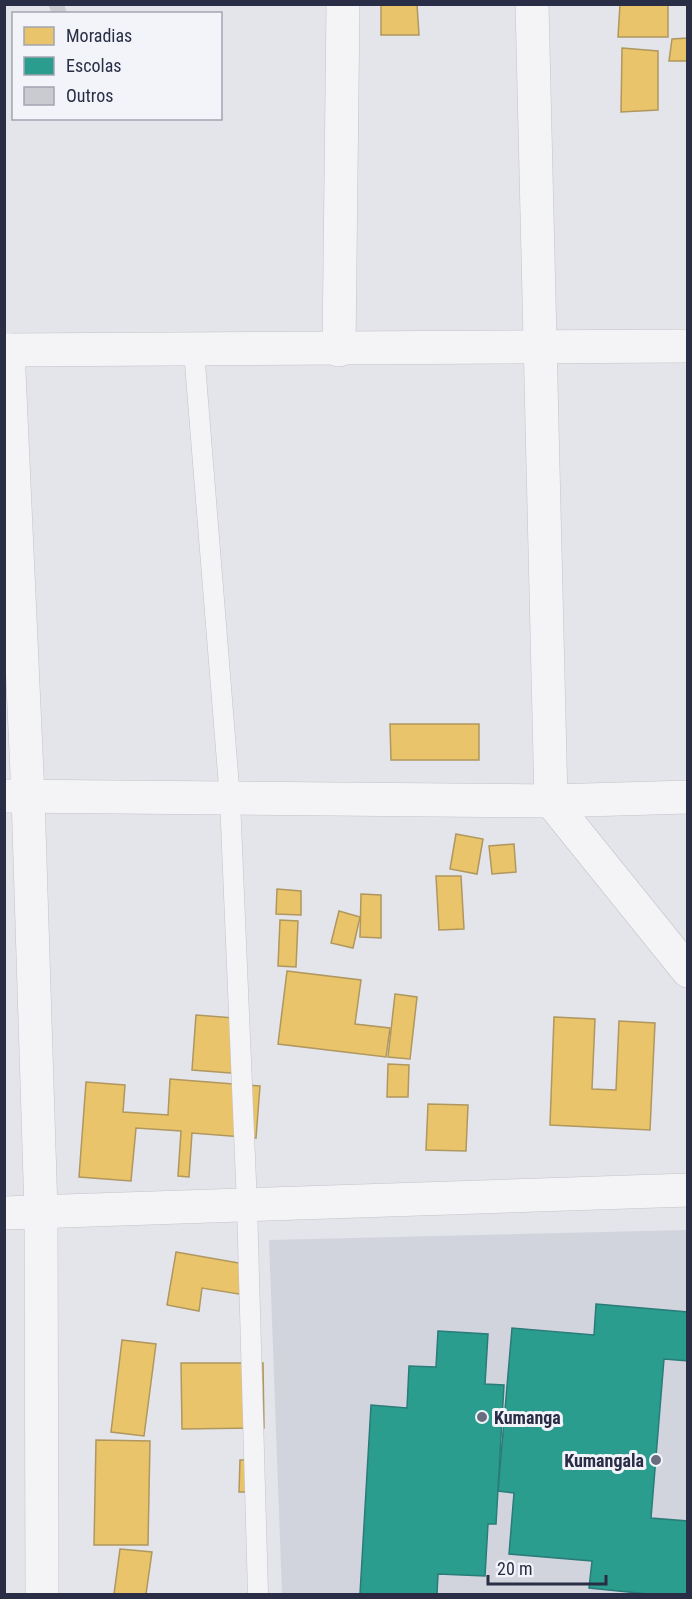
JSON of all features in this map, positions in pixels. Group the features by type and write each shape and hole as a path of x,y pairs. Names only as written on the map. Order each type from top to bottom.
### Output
{"street":[{"path":"339,350 343,4"},
{"path":"532,4 551,801 687,971"},
{"path":"42,1594 41,1212 16,796 6,350 194,351 687,346"},
{"path":"16,796 551,801 687,797"},
{"path":"4,1213 687,1190"}],"lane":[{"path":"194,351 230,799 247,1205 258,1594"}],"shaded area":[{"name":"Kumanga","path":"687,1230 687,1594 282,1594 269,1240"}],"building: Moradias":[{"path":"381,4 417,4 419,35 381,35"},
{"path":"620,4 668,4 668,37 618,37"},
{"path":"688,38 688,61 669,61 672,39"},
{"path":"622,48 658,51 658,110 621,112"},
{"path":"390,724 479,724 479,760 391,760"},
{"path":"456,834 483,839 477,874 450,869"},
{"path":"514,844 516,872 492,874 489,846"},
{"path":"436,876 461,876 464,929 439,930"},
{"path":"277,889 301,891 301,915 276,914"},
{"path":"361,894 381,895 381,938 360,937"},
{"path":"339,911 360,917 353,948 331,943"},
{"path":"280,920 298,921 296,967 278,966"},
{"path":"287,971 361,980 355,1024 390,1028 386,1057 278,1044"},
{"path":"395,994 417,997 410,1059 388,1057"},
{"path":"196,1015 247,1019 243,1074 192,1070"},
{"path":"554,1017 595,1019 592,1089 616,1090 619,1021 655,1023 650,1130 550,1125"},
{"path":"388,1064 409,1065 408,1097 387,1097"},
{"path":"170,1079 260,1086 256,1138 192,1133 189,1177 178,1176 181,1131 136,1128 131,1181 79,1177 86,1082 125,1085 123,1112 168,1115"},
{"path":"428,1104 468,1105 466,1151 426,1150"},
{"path":"176,1252 256,1266 251,1296 202,1288 199,1311 167,1305"},
{"path":"122,1340 156,1344 144,1436 111,1432"},
{"path":"181,1363 263,1363 264,1428 182,1429"},
{"path":"96,1440 150,1441 148,1545 94,1545"},
{"path":"240,1460 262,1460 261,1492 239,1492"},
{"path":"120,1549 152,1552 146,1594 114,1594"}],"building: Escolas":[{"path":"596,1304 688,1312 688,1361 664,1359 651,1518 688,1521 688,1594 648,1594 589,1588 592,1561 509,1554 514,1493 498,1491 512,1328 594,1335"},
{"path":"438,1331 488,1334 485,1384 504,1385 496,1524 488,1524 485,1576 438,1574 437,1594 360,1594 371,1405 407,1408 409,1366 436,1367"}],"building: Outros":[{"path":"48,4 64,4 66,12 51,12"}],"place":[{"name":"Kumanga","path":"482,1417"},
{"name":"Kumangala","path":"656,1460"}]}
